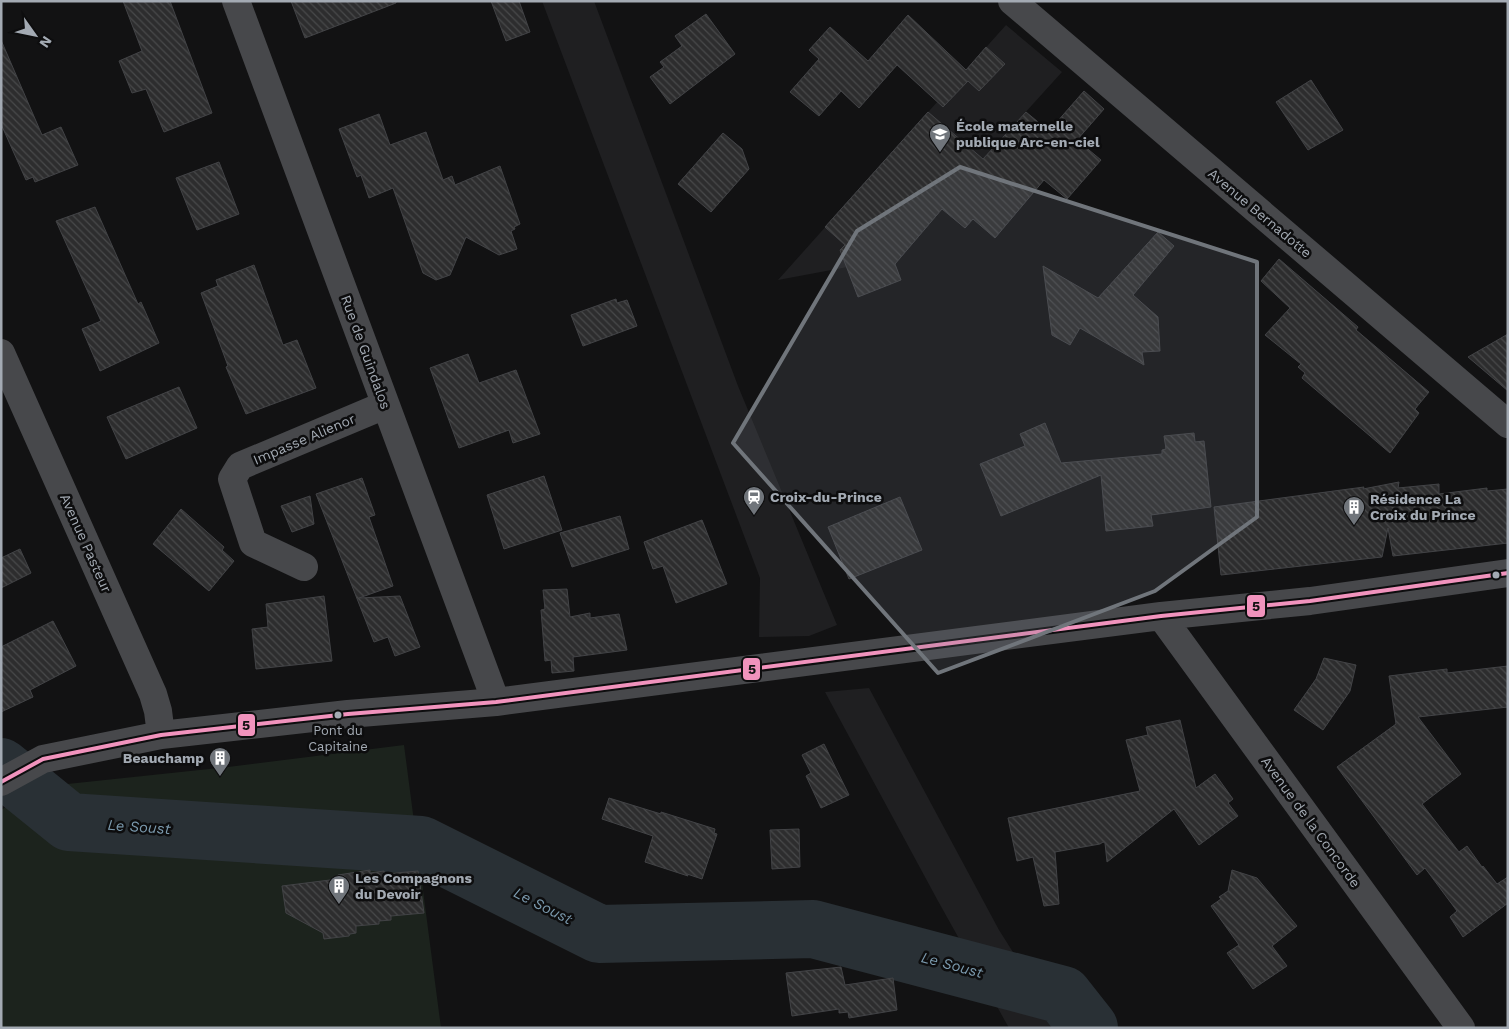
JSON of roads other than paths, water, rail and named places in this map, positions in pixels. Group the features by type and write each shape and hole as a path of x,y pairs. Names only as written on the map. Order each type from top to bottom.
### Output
{"street":[{"name":"Rue de Guindalos","path":"236,1 496,702"},
{"name":"Avenue Bernadotte","path":"1012,1 1508,424"},
{"name":"Avenue Pasteur","path":"1,353 153,694 158,711 161,736"},
{"name":"Impasse Alienor","path":"304,567 253,543 232,479 240,466 385,405"},
{"path":"1,782 43,759 161,736 348,714 496,702 1162,616 1310,601 1508,573"},
{"name":"Avenue de la Concorde","path":"1162,616 1461,1028"}],"waterway":[{"name":"Le Soust","path":"1,767 69,822 421,845 599,934 813,929 1063,995 1089,1028"}],"place":[{"name":"École maternelle publique Arc-en-ciel","path":"940,153"},
{"name":"Croix-du-Prince","path":"754,516"},
{"name":"Résidence La Croix du Prince","path":"1354,526"},
{"name":"Pont du Capitaine","path":"338,715"},
{"name":"Beauchamp","path":"220,777"},
{"name":"Les Compagnons du Devoir","path":"339,905"}]}
